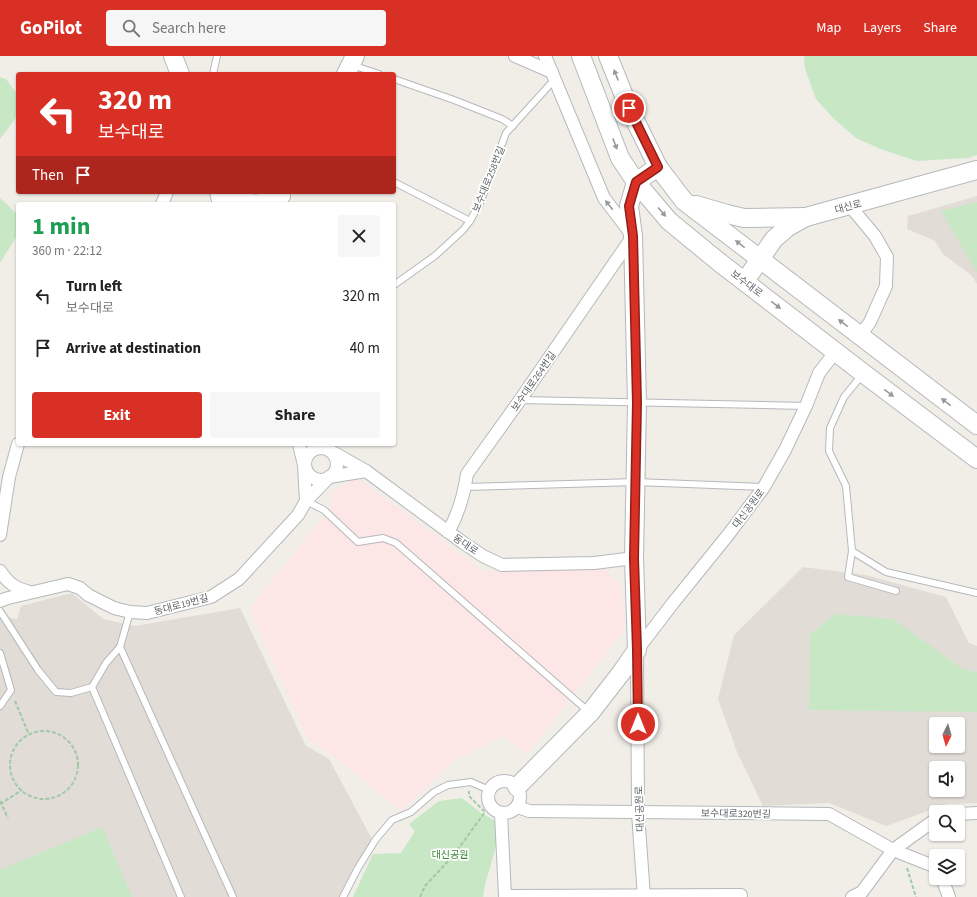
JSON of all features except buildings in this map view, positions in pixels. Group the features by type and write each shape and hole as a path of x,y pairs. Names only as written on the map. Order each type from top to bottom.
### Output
{"main road":[{"path":"173,56 179,72"},
{"name":"보수대로","path":"580,56 620,158 636,182 669,220 693,241 863,373 977,459"},
{"path":"608,56 629,108 658,167 684,201 977,426"},
{"path":"636,182 658,167"},
{"name":"대신로","path":"745,281 774,239 788,227 806,217 977,170"},
{"name":"대신공원로","path":"517,787 590,712 622,673 637,650 634,558 637,403 633,236 629,206 636,182"},
{"path":"233,194 239,199 249,202"},
{"path":"269,202 280,197"},
{"path":"684,201 744,218 785,216 806,217"}],"street":[{"path":"514,56 553,75"},
{"path":"545,56 604,198 633,236"},
{"path":"850,206 875,236 887,257 886,286 870,322 860,336"},
{"name":"보수대로264번길","path":"448,532 453,524 465,487 467,474 633,236"},
{"name":"대신공원로","path":"644,896 638,813 637,650 728,535 764,486 785,450 806,406 819,373 836,351"},
{"path":"0,535 9,477 17,446"},
{"path":"299,446 307,473 314,478 321,480 329,477 366,472"},
{"path":"306,501 305,458 309,452 315,448 326,447 335,456 337,464 335,472 329,477"},
{"name":"동대로","path":"326,447 366,472 483,556 502,565 594,563 634,558"},
{"name":"동대로19번길","path":"0,601 31,592 68,584 80,588 88,595 102,603 130,612 147,613 211,597 239,579 298,515 306,501 329,477"},
{"path":"0,571 7,581 18,589 31,592"},
{"path":"502,781 511,782 517,787 520,794 518,807 510,813 501,814 492,809 487,800 489,790 495,783 502,781"},
{"name":"보수대로320번길","path":"518,807 529,811 829,814 897,852 929,864"},
{"path":"965,813 977,812"},
{"path":"501,814 505,896 741,895"},
{"path":"852,897 862,892 897,852 929,825"},
{"path":"945,885 949,897"}],"lane":[{"path":"213,72 217,56"},
{"path":"350,65 372,72"},
{"name":"보수대로258번길","path":"396,284 436,255 463,230 470,221 480,203 506,133 553,75"},
{"path":"396,80 454,100 502,119 513,126"},
{"path":"396,183 470,221"},
{"path":"863,373 844,398 830,428 829,451 846,486 852,551 848,577 896,591"},
{"path":"520,400 806,406"},
{"path":"465,487 636,482 764,486"},
{"path":"306,501 324,510 358,542 383,538 396,543 590,712"},
{"path":"852,551 886,572 977,593"},
{"path":"0,611 38,670 56,692 72,693 92,687 106,663 120,647 130,612"},
{"path":"120,647 233,897"},
{"path":"0,653 11,690 0,706"},
{"path":"92,687 181,897"},
{"path":"343,897 365,856 376,839 392,820 411,812 434,792 448,785 471,782 489,790"}],"path":[{"path":"11,690 29,735"},
{"path":"40,731 49,731 58,734 66,739 76,754 78,763 77,772 73,782 66,790 56,796 46,799 35,797 22,790 12,776 10,765 11,754 16,745 23,738 29,735 40,731"},
{"path":"420,897 425,886 453,856 485,812 469,796 471,782"},
{"path":"8,818 0,803 22,790"},
{"path":"897,852 916,897"}],"shaded area":[{"path":"977,196 977,284 971,275 943,254 935,241 907,229 908,216"},
{"path":"357,477 483,571 602,567 622,587 624,631 527,754 503,736 456,759 401,811 335,757 308,740 249,609 332,506 333,491"},
{"path":"803,567 866,575 946,597 969,643 977,646 977,803 929,805 929,810 886,826 829,803 763,806 737,752 718,699 734,635"},
{"path":"72,593 103,619 135,626 240,608 306,746 329,759 371,837 370,851 344,897 0,897 0,616 17,619 21,606"}],"green space":[{"path":"804,56 977,56 977,155 968,158 917,161 883,150 856,138 834,119 816,99 805,69"},
{"path":"0,77 6,79 16,92 16,118 0,139"},
{"path":"0,198 16,213 16,237 0,263"},
{"path":"977,202 977,273 941,211"},
{"path":"836,614 893,619 963,669 977,672 977,712 809,710 810,634"},
{"name":"대신공원","path":"462,798 481,813 502,825 483,897 353,897 373,854 401,853 415,831 409,824 439,801"},
{"path":"102,827 132,897 0,897 0,870"}],"route":[{"path":"629,108 658,167 636,182 629,206 633,236 637,403 634,558 638,724"}]}
